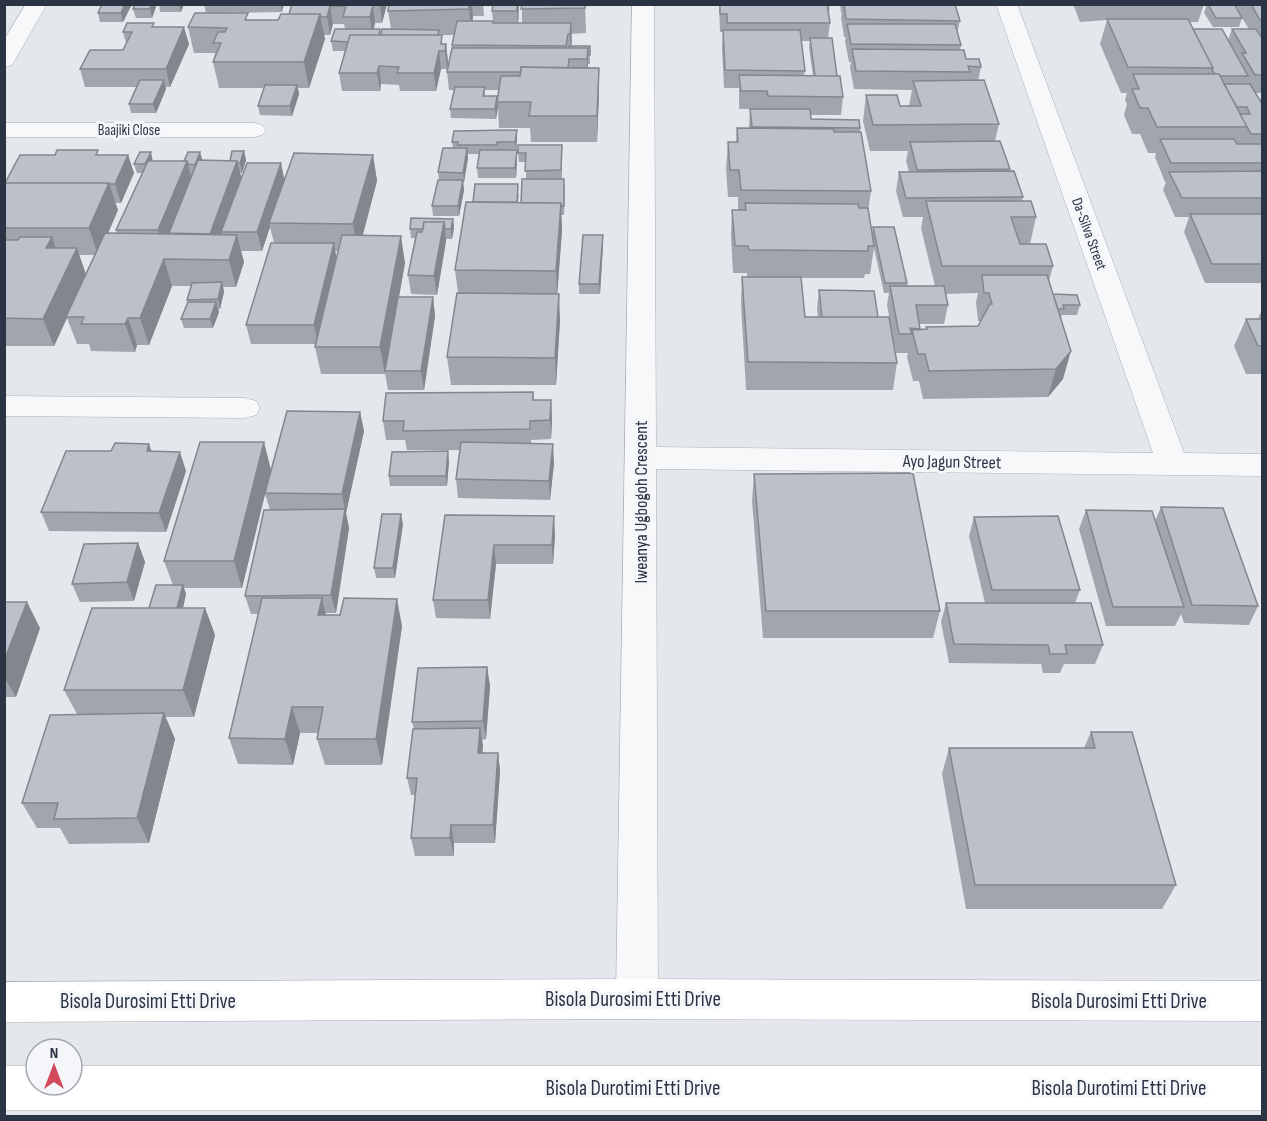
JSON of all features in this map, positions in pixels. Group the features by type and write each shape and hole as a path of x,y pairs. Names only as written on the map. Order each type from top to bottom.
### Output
{"main road":[{"name":"Bisola Durosimi Etti Drive","path":"4,1002 637,999 1263,1001"},
{"name":"Bisola Durotimi Etti Drive","path":"4,1088 1263,1088"}],"street":[{"path":"4,60 37,4"},
{"name":"Iweanya Ugbogoh Crescent","path":"637,999 643,4"},
{"name":"Da-Silva Street","path":"1006,4 1172,464"},
{"name":"Baajiki Close","path":"4,130 254,130"},
{"path":"4,406 245,408"},
{"name":"Ayo Jagun Street","path":"641,458 1263,465"}],"building":[{"path":"102,4 125,4 121,13 98,13"},
{"path":"135,4 151,4 150,9 133,9"},
{"path":"292,4 380,4 373,5 370,17 343,17 346,6 330,6 327,17 321,17 320,14 289,14"},
{"path":"389,4 469,4 469,9 388,11"},
{"path":"493,4 517,4 517,11 492,11"},
{"path":"522,4 585,4 585,8 521,9"},
{"path":"720,4 827,4 830,23 727,23 727,14 720,14"},
{"path":"844,4 955,4 960,21 846,19"},
{"path":"1208,4 1234,4 1242,18 1216,18"},
{"path":"1251,4 1263,4 1263,20 1260,20"},
{"path":"195,13 248,13 245,20 278,20 281,14 320,14 304,62 213,62 221,43 213,43 218,32 225,32 227,28 188,27"},
{"path":"1107,19 1188,19 1213,68 1128,67"},
{"path":"457,21 571,23 566,46 452,45"},
{"path":"127,23 154,23 152,27 184,27 166,69 80,69 90,50 123,50 132,32 123,32"},
{"path":"847,24 955,24 961,45 851,44"},
{"path":"335,29 380,29 379,35 350,35 348,42 331,41"},
{"path":"382,29 439,30 438,35 381,35"},
{"path":"1193,29 1222,29 1248,76 1215,74"},
{"path":"1232,29 1256,29 1263,39 1263,75 1255,75"},
{"path":"723,30 800,30 805,71 725,70"},
{"path":"350,35 442,35 441,44 446,44 445,51 439,51 434,73 397,73 399,67 379,66 377,73 339,73"},
{"path":"810,38 832,38 837,76 815,76"},
{"path":"569,46 590,46 590,55 588,55 588,48 569,48"},
{"path":"452,48 588,48 587,59 569,59 568,68 521,67 521,72 447,72"},
{"path":"852,49 964,50 966,59 979,59 981,67 968,66 970,72 856,71"},
{"path":"521,67 599,68 597,116 529,116 531,102 497,102 501,76 520,76"},
{"path":"1133,74 1219,74 1247,127 1157,127 1148,108 1140,108 1132,89 1139,89"},
{"path":"739,75 840,76 843,97 768,96 767,91 741,91"},
{"path":"140,80 164,80 153,104 129,104"},
{"path":"984,80 999,124 873,125 866,95 897,95 900,106 921,106 913,81"},
{"path":"1224,84 1250,84 1263,105 1263,134 1251,134 1240,114 1250,114 1247,107 1237,107"},
{"path":"265,85 297,85 290,106 258,106"},
{"path":"455,87 485,87 483,96 497,96 495,109 450,109"},
{"path":"750,109 810,109 811,119 859,120 860,128 752,127"},
{"path":"737,128 834,129 834,132 861,132 871,191 741,190 739,170 730,170 728,142 738,142"},
{"path":"517,130 515,142 497,142 497,145 458,145 458,142 452,142 454,131"},
{"path":"1160,139 1234,139 1237,144 1263,144 1263,163 1171,163"},
{"path":"1000,141 1010,169 917,170 910,142"},
{"path":"518,145 562,145 561,170 525,171 526,153 518,153"},
{"path":"443,148 467,148 463,173 438,172"},
{"path":"57,150 98,150 96,155 128,155 115,184 5,183 20,155 55,155"},
{"path":"480,150 517,150 515,168 477,168"},
{"path":"232,151 244,151 240,163 230,161"},
{"path":"140,152 151,152 145,164 134,164"},
{"path":"188,152 200,152 195,165 184,161"},
{"path":"294,153 373,155 353,224 269,223"},
{"path":"198,160 237,161 210,234 169,233"},
{"path":"148,161 187,161 158,230 116,230"},
{"path":"247,163 281,163 257,232 221,232"},
{"path":"1014,171 1023,197 906,198 899,172"},
{"path":"1263,171 1263,198 1182,198 1169,172"},
{"path":"522,179 564,179 564,206 561,206 561,203 521,203"},
{"path":"438,180 463,180 458,206 432,206"},
{"path":"4,183 109,183 89,228 4,228"},
{"path":"475,184 518,184 517,202 473,202"},
{"path":"926,201 1031,201 1036,217 1011,217 1020,244 1046,244 1053,266 942,266"},
{"path":"466,202 561,203 556,271 455,270"},
{"path":"745,203 858,204 859,208 868,208 874,246 868,246 868,251 749,250 748,246 735,246 732,210 746,210"},
{"path":"1190,214 1263,214 1263,264 1212,264"},
{"path":"411,218 453,219 451,229 445,229 444,222 424,222 423,229 410,229"},
{"path":"424,222 444,222 434,276 408,275 417,232 422,232"},
{"path":"873,227 894,227 907,283 885,283"},
{"path":"105,233 237,235 229,260 164,259 140,318 128,318 125,324 81,324 84,317 66,317"},
{"path":"342,235 401,236 380,347 315,347"},
{"path":"583,235 603,235 599,284 579,284"},
{"path":"20,237 52,237 46,248 77,248 43,319 4,318 4,240 18,240"},
{"path":"271,243 334,243 314,325 246,325"},
{"path":"982,275 1047,275 1071,351 1056,369 929,371 925,354 918,354 912,330 927,329 926,327 978,326 992,304 989,293 984,293"},
{"path":"742,277 801,277 805,317 889,317 897,363 748,362"},
{"path":"222,282 218,299 187,300 192,283"},
{"path":"890,286 944,286 948,305 916,305 920,329 910,328 912,334 899,334"},
{"path":"819,290 874,291 878,317 822,317"},
{"path":"457,293 559,294 555,358 447,357"},
{"path":"1053,294 1077,295 1080,305 1063,305 1064,309 1058,309"},
{"path":"398,297 433,297 421,371 385,371"},
{"path":"188,302 216,302 210,319 181,319"},
{"path":"1246,319 1263,319 1263,346 1258,346"},
{"path":"533,392 533,400 551,400 550,420 530,421 530,429 403,431 404,421 383,421 386,393"},
{"path":"287,411 360,412 342,494 265,493"},
{"path":"200,442 264,442 234,561 164,561"},
{"path":"461,442 553,444 549,481 456,479"},
{"path":"115,443 149,444 147,451 180,452 159,513 41,512 66,451 111,451"},
{"path":"448,451 446,476 389,476 392,452"},
{"path":"913,473 940,611 766,611 754,474"},
{"path":"1161,507 1223,508 1258,606 1192,605"},
{"path":"345,509 331,595 245,596 264,510"},
{"path":"1086,510 1152,511 1184,607 1113,607"},
{"path":"382,514 401,514 393,568 374,568"},
{"path":"445,515 554,516 552,545 494,545 488,600 433,600"},
{"path":"1058,516 1080,590 992,590 974,517"},
{"path":"138,543 127,582 72,584 84,544"},
{"path":"156,585 183,585 177,608 149,608"},
{"path":"262,598 322,598 318,615 340,615 344,598 397,599 376,739 317,739 323,707 292,707 285,739 229,738"},
{"path":"4,602 27,602 4,661"},
{"path":"946,603 1091,603 1103,645 1065,645 1067,654 1050,654 1048,645 954,644"},
{"path":"92,608 205,608 183,690 64,690"},
{"path":"487,667 483,721 412,722 418,668"},
{"path":"164,713 137,818 54,819 58,803 22,803 50,715"},
{"path":"480,728 478,753 498,753 493,825 451,825 450,838 411,838 417,778 407,778 413,729"},
{"path":"1091,732 1132,732 1176,885 975,885 949,748 1095,748"}]}
